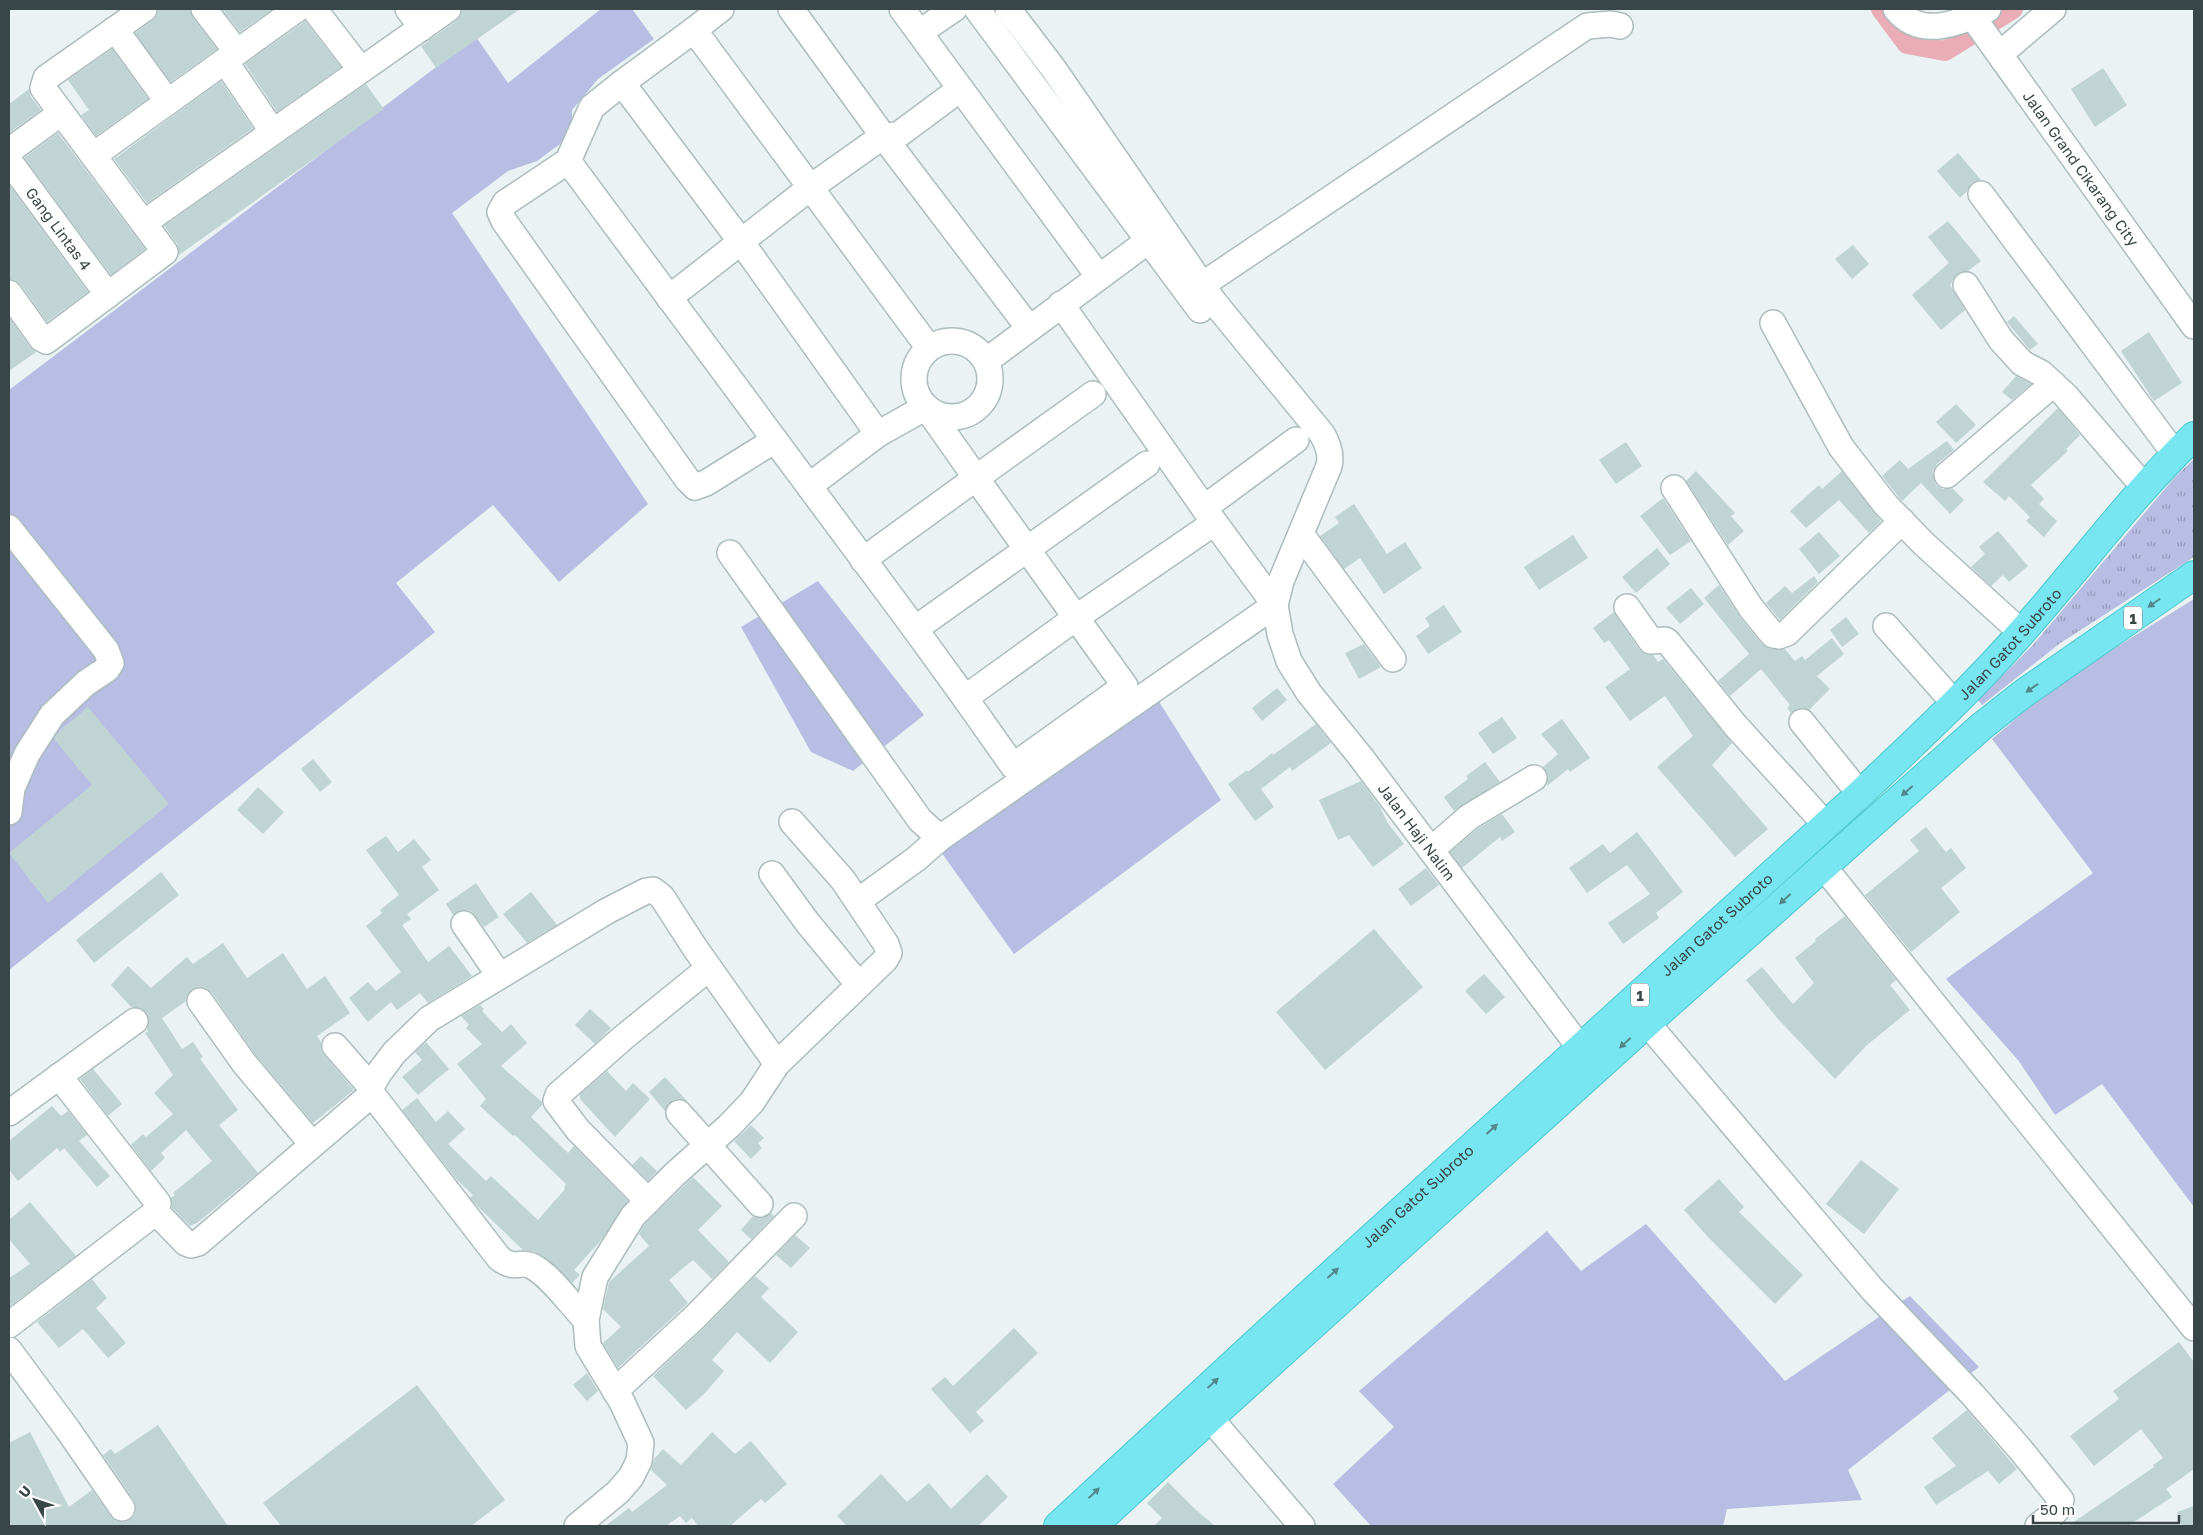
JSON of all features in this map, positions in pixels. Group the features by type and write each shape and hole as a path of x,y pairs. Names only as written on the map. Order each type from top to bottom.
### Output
{"highway":[{"name":"Jalan Gatot Subroto","path":"1058,1526 1270,1330 1860,794 1955,704 2022,633 2145,488 2194,436"},
{"name":"Jalan Gatot Subroto","path":"1093,1526 1647,1023 1982,726 2017,698 2194,575"}],"street":[{"path":"9,293 45,341 165,252 42,88 46,78 144,9"},
{"path":"204,9 273,132"},
{"path":"94,155 297,9"},
{"path":"314,9 361,70"},
{"path":"144,222 361,70 415,18 448,9"},
{"path":"721,9 592,107 568,160 505,203 500,212 504,221 687,479 695,486 706,483 775,440"},
{"path":"791,9 883,136 1029,328"},
{"path":"902,9 1099,278"},
{"path":"920,32 954,9"},
{"path":"977,9 1206,319"},
{"path":"858,901 916,859 940,838 1275,605 1281,581 1329,466 1328,444 1322,434 1202,285 1053,68 1008,9"},
{"path":"1896,9 1910,23 1925,27 1937,26 1978,14"},
{"path":"1998,51 2053,9"},
{"name":"Jalan Grand Cikarang City","path":"1978,14 1998,51 2194,326"},
{"path":"1202,285 1587,26 1611,24 1620,26"},
{"path":"115,28 168,102"},
{"path":"694,30 929,348"},
{"path":"622,83 742,243 878,434"},
{"path":"669,298 811,188 883,136 898,135 960,89"},
{"path":"9,151 61,112"},
{"path":"568,160 915,629 1013,766 1125,686 1077,617 976,478 926,408 916,394 915,368 921,356 929,348 942,342 955,341 968,344 986,361 989,385 985,396 978,406 968,413 957,416 945,416 926,408"},
{"name":"Gang Lintas 4","path":"9,161 108,295"},
{"path":"1981,194 2175,454"},
{"path":"986,361 1148,241"},
{"path":"1966,285 2001,340 2022,363 2041,373 2053,384 2145,488"},
{"path":"1061,304 1209,515 1275,605"},
{"path":"1774,323 1841,447 1885,504 1924,544 2022,633"},
{"path":"1947,476 2053,384"},
{"path":"863,560 1093,394"},
{"path":"809,486 878,434 926,408"},
{"path":"965,698 1077,617 1209,515 1296,440"},
{"path":"915,629 1147,464"},
{"path":"1674,488 1750,608 1773,635 1779,636 1787,633 1902,521"},
{"path":"9,528 106,650 111,663 52,715 27,754 12,788 9,812"},
{"path":"1302,534 1393,659"},
{"path":"730,553 920,820 940,838"},
{"name":"Jalan Haji Nalim","path":"1275,605 1280,634 1289,661 1309,693 1360,756 1581,1049"},
{"path":"1627,607 1652,642 1665,640 1668,642 1735,725 1826,825"},
{"path":"1886,626 1955,704"},
{"path":"1802,722 1860,794"},
{"path":"1431,850 1469,817 1534,778"},
{"path":"577,1526 618,1492 631,1477 639,1461 641,1443 615,1391 588,1346 586,1320 595,1277 633,1216 752,1102 777,1064 859,985 889,953 886,944 843,880 792,822"},
{"path":"1823,866 2194,1328"},
{"path":"772,874 807,922 859,985"},
{"path":"156,1212 186,1243 191,1245 198,1243 372,1090 378,1072 428,1019 607,911 646,891 653,890 662,897 709,968 777,1064"},
{"path":"464,924 499,975"},
{"path":"648,1201 569,1118 556,1101 558,1095 624,1037 709,968"},
{"path":"200,1001 226,1040 312,1144"},
{"path":"9,1113 135,1021"},
{"path":"1647,1023 1872,1289 1972,1394 2061,1500 2056,1512 2038,1526"},
{"path":"335,1046 372,1090 499,1258 510,1266 523,1265 533,1267 586,1320"},
{"path":"9,1325 156,1212 158,1203 59,1076"},
{"path":"679,1114 709,1145 760,1204"},
{"path":"615,1391 695,1317 794,1216"},
{"path":"9,1350 122,1508"},
{"path":"1210,1418 1302,1526"}],"green space":[{"path":"601,9 632,9 654,39 598,79 572,110 572,126 560,144 537,161 508,171 452,213 648,504 559,582 493,505 396,583 435,632 9,970 9,390 476,37 508,83"},
{"path":"2194,459 2194,557 2059,644 1982,705 1978,700 2032,646 2175,477"},
{"path":"818,581 924,715 853,771 811,752 741,627"},
{"path":"2194,599 2194,1207 2102,1084 2055,1115 2018,1060 1946,979 2093,873 1992,739 2058,683"},
{"path":"1151,689 1221,800 1014,954 941,852"},
{"path":"1646,1224 1785,1381 1910,1296 1979,1367 1848,1470 1862,1500 1727,1509 1723,1526 1371,1526 1333,1484 1394,1427 1359,1391 1547,1231 1581,1271"}],"building":[{"path":"158,9 190,9 193,18 217,49 171,82 135,33 153,20 157,15"},
{"path":"222,9 273,9 240,32"},
{"path":"462,9 520,9 436,68 421,46 456,21 461,15"},
{"path":"305,21 341,67 277,112 245,64"},
{"path":"112,49 148,99 96,136 81,115 89,110 68,80"},
{"path":"2103,68 2127,105 2095,127 2071,89"},
{"path":"221,81 253,128 147,203 114,159"},
{"path":"366,84 384,109 179,255 177,244 164,226"},
{"path":"29,89 31,97 41,110 9,133 9,104"},
{"path":"58,133 145,249 111,275 24,158"},
{"path":"1958,153 1981,180 1972,183 1960,198 1937,171"},
{"path":"9,185 88,292 47,322 21,285 15,280 9,279"},
{"path":"1948,221 1981,261 1968,271 1959,273 1954,278 1950,285 1965,310 1941,330 1912,295 1949,263 1928,237"},
{"path":"1853,245 1869,264 1852,279 1835,259"},
{"path":"2014,316 2038,344 2030,350 2007,322"},
{"path":"9,317 29,346 36,352 9,371"},
{"path":"2149,332 2182,383 2154,401 2121,351"},
{"path":"2016,376 2031,384 2012,400 2002,392"},
{"path":"1956,404 1976,425 1956,443 1936,422"},
{"path":"2058,408 2080,435 2066,449 2068,451 2031,485 2044,499 2039,504 2057,521 2044,537 2026,521 2030,517 2009,496 2005,501 1983,482"},
{"path":"1947,441 1954,450 1937,464 1933,471 1933,478 1936,485 1943,489 1952,488 1964,500 1950,514 1921,483 1902,501 1882,476 1900,460 1908,469"},
{"path":"1626,442 1642,466 1616,484 1599,460"},
{"path":"1696,471 1735,513 1731,516 1744,531 1728,545 1686,481"},
{"path":"1842,471 1881,521 1869,533 1839,500 1806,528 1790,511 1819,485 1822,489"},
{"path":"1663,498 1691,541 1670,555 1640,516"},
{"path":"1354,504 1387,554 1405,542 1422,568 1384,594 1360,558 1344,569 1320,536 1339,523 1335,517"},
{"path":"1998,531 2028,566 2009,582 2003,575 1991,586 1971,567 1985,554 1979,547"},
{"path":"1819,532 1840,556 1819,574 1799,549"},
{"path":"1573,535 1588,558 1539,590 1524,567"},
{"path":"1657,548 1670,564 1636,593 1622,577"},
{"path":"1814,576 1818,582 1780,620 1766,603 1785,586 1792,593"},
{"path":"1719,585 1740,617 1762,644 1770,649 1785,649 1795,661 1802,656 1805,660 1832,638 1844,654 1817,676 1830,689 1809,710 1799,708 1791,713 1787,708 1790,705 1761,669 1730,696 1718,681 1749,654 1704,598"},
{"path":"1691,588 1704,604 1680,624 1666,608"},
{"path":"1444,605 1462,632 1428,654 1416,636 1430,626 1425,618"},
{"path":"1614,612 1639,649 1645,654 1653,655 1658,662 1663,659 1732,743 1712,765 1768,829 1735,857 1657,767 1693,736 1665,696 1630,721 1605,687 1630,669 1609,640 1604,643 1593,628"},
{"path":"1846,617 1859,634 1842,647 1830,630"},
{"path":"1364,644 1381,667 1359,679 1345,653"},
{"path":"1277,688 1287,700 1262,721 1252,708"},
{"path":"88,707 169,804 48,903 9,853 92,785 54,739 59,731"},
{"path":"1502,717 1517,738 1493,754 1478,733"},
{"path":"1562,719 1590,758 1570,772 1568,769 1547,786 1548,777 1543,767 1558,754 1541,734"},
{"path":"1316,724 1331,743 1292,771 1290,767 1261,789 1274,807 1255,821 1228,784"},
{"path":"313,759 332,782 320,792 301,769"},
{"path":"1485,762 1500,782 1454,811 1444,797 1468,779 1466,776"},
{"path":"1361,781 1380,807 1387,822 1404,844 1373,867 1349,835 1338,840 1319,800"},
{"path":"258,787 284,812 263,834 237,810"},
{"path":"1502,814 1515,832 1502,841 1500,837 1462,868 1450,852 1477,829"},
{"path":"1926,827 1946,852 1951,848 1966,868 1941,888 1960,912 1911,952 1865,895 1919,851 1910,840"},
{"path":"1637,832 1683,892 1656,913 1659,918 1623,944 1608,923 1650,894 1627,865 1587,893 1569,868 1603,844 1610,853"},
{"path":"386,836 398,852 414,839 431,860 422,867 439,890 407,914 411,919 402,925 428,962 449,946 472,976 428,1003 420,993 397,1010 391,1002 368,1022 349,998 368,982 376,991 401,972 366,926 382,913 380,910 399,895 366,850"},
{"path":"1426,868 1439,885 1411,906 1398,889"},
{"path":"161,872 179,895 94,963 76,940"},
{"path":"476,883 499,917 484,927 471,911 462,910 453,915 446,904"},
{"path":"531,892 557,925 527,943 503,914"},
{"path":"1845,916 1896,980 1890,985 1910,1010 1867,1045 1835,1079 1778,1019 1746,980 1762,967 1793,1004 1814,983 1795,958 1816,941 1815,939"},
{"path":"1374,929 1423,987 1325,1070 1276,1012"},
{"path":"223,943 247,978 283,953 307,989 325,976 350,1013 317,1036 321,1042 321,1049 324,1055 354,1090 313,1123 255,1054 212,993 206,988 199,987 191,990 187,995 186,1001 162,1018 182,1049 193,1042 203,1057 200,1059 238,1110 219,1125 258,1173 197,1223 190,1226 172,1208 171,1198 175,1195 173,1193 212,1161 186,1130 161,1153 165,1158 151,1171 131,1145 143,1134 146,1137 173,1114 154,1093 173,1075 145,1033 148,1031 149,1020 147,1013 140,1008 131,1007 111,985 128,966 151,988 187,957 193,964"},
{"path":"1484,974 1505,997 1486,1014 1465,991"},
{"path":"480,1005 484,1009 482,1011 502,1032 511,1024 527,1043 501,1066 542,1102 542,1105 531,1117 568,1153 574,1146 628,1201 602,1239 574,1270 580,1275 572,1283 547,1259 533,1251 523,1250 479,1208 470,1198 473,1195 457,1180 402,1110 417,1098 436,1122 448,1111 465,1129 448,1144 486,1181 491,1176 538,1220 565,1189 566,1184 515,1135 513,1136 480,1106 486,1099 457,1064 482,1044 466,1028 469,1025 461,1016"},
{"path":"590,1009 611,1028 595,1044 575,1025"},
{"path":"426,1042 449,1069 418,1095 402,1077 422,1060 415,1052"},
{"path":"93,1069 122,1104 108,1116 80,1079"},
{"path":"607,1071 626,1091 633,1083 650,1099 615,1137 580,1099 580,1094"},
{"path":"665,1077 687,1101 676,1099 669,1103 665,1111 649,1092"},
{"path":"52,1106 61,1116 68,1111 87,1135 79,1141 110,1176 97,1187 64,1148 60,1152 57,1148 18,1181 9,1170 9,1141"},
{"path":"751,1125 764,1138 758,1143 762,1148 751,1159 734,1141"},
{"path":"641,1156 657,1171 648,1181 632,1165"},
{"path":"1861,1160 1899,1189 1864,1234 1826,1204"},
{"path":"693,1177 722,1206 698,1230 729,1262 712,1279 693,1260 669,1280 688,1303 618,1368 603,1343 621,1327 603,1309 609,1282 649,1246 639,1234 644,1225"},
{"path":"1719,1179 1744,1207 1739,1212 1803,1275 1775,1304 1707,1236 1684,1210"},
{"path":"30,1202 76,1256 9,1307 9,1278 30,1264 9,1239 9,1220"},
{"path":"771,1213 774,1216 751,1239 741,1230 753,1216 762,1218"},
{"path":"795,1235 810,1248 791,1268 776,1255"},
{"path":"755,1276 769,1288 761,1297 798,1332 770,1363 737,1332 712,1360 724,1371 705,1393 686,1410 653,1376"},
{"path":"92,1279 107,1298 96,1308 126,1343 108,1358 83,1329 59,1348 37,1322"},
{"path":"1014,1328 1038,1353 976,1412 984,1421 970,1433 931,1389 945,1377 953,1386"},
{"path":"2179,1342 2194,1362 2194,1469 2166,1489 2172,1497 2128,1526 2068,1526 2154,1467 2153,1465 2163,1458 2141,1429 2094,1466 2070,1436 2119,1399 2113,1391"},
{"path":"587,1373 598,1391 587,1401 573,1385"},
{"path":"417,1385 505,1500 471,1526 281,1526 263,1503"},
{"path":"1967,1410 2017,1469 1999,1484 1988,1471 1936,1505 1924,1487 1956,1466 1932,1438"},
{"path":"158,1425 228,1526 9,1526 9,1443 30,1432 69,1507 92,1490 111,1517 116,1521 124,1522 135,1515 136,1506 134,1500 103,1455 111,1449 115,1454"},
{"path":"712,1432 735,1454 751,1441 787,1484 765,1503 761,1499 730,1526 698,1526 692,1518 686,1523 680,1516 666,1526 605,1526 629,1508 632,1512 667,1485 651,1470 654,1459 663,1449 681,1465"},
{"path":"881,1474 907,1502 929,1483 951,1509 987,1474 1008,1497 978,1526 847,1526 837,1516"},
{"path":"1168,1482 1215,1526 1154,1526 1162,1518 1147,1503"},
{"path":"2194,1506 2194,1526 2182,1526 2177,1512"}],"waterway":[{"path":"1881,9 1907,44 1945,51 2013,9"}]}
